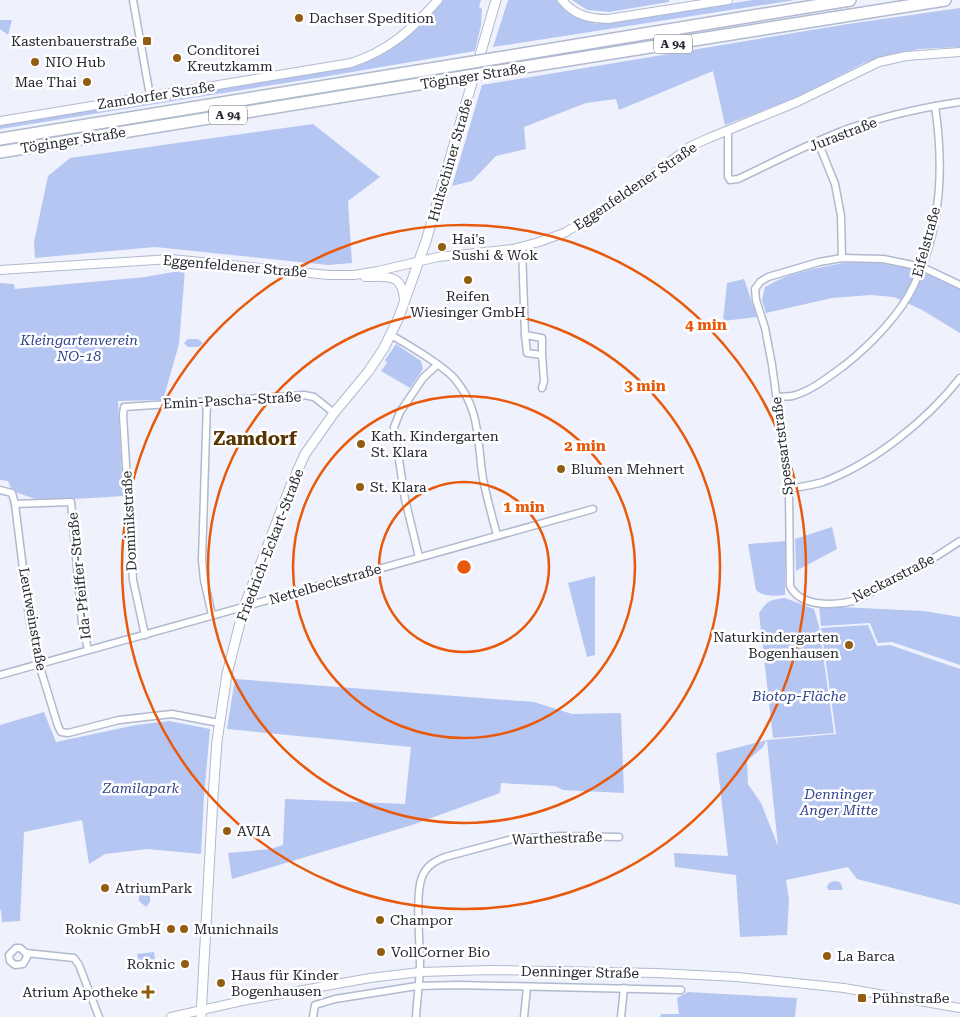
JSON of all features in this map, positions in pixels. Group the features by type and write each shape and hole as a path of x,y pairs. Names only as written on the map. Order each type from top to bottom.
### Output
{"highway":[{"name":"Töginger Straße","path":"0,139 850,0"},
{"name":"Töginger Straße","path":"0,152 945,0"}],"main road":[{"name":"Hultschiner Straße","path":"420,262 496,0"},
{"name":"Friedrich-Eckart-Straße","path":"201,1013 212,797 219,723 228,667 244,607 291,485 305,454 334,413 368,372 391,335 420,262"}],"street":[{"path":"133,0 150,96"},
{"name":"Zamdorfer Straße","path":"0,120 351,63 376,54 398,40 438,0"},
{"path":"562,0 574,12 582,16 598,19 728,0"},
{"name":"Eggenfeldener Straße","path":"0,270 171,259 329,275 348,275 378,271 438,257 522,248 564,233 610,206 691,146 797,102 879,62 906,56 960,52"},
{"name":"Jurastraße","path":"728,130 728,176 730,180 738,179 818,142 876,120 960,102"},
{"name":"Eifelstraße","path":"777,397 792,396 805,391 855,357 884,328 913,287 922,267 934,223 940,183 939,134 935,106"},
{"path":"818,142 834,184 840,216 842,258 883,259 922,267 960,285"},
{"path":"522,248 527,352 542,355"},
{"name":"Spessartstraße","path":"794,593 790,586 789,490 777,397 765,328 756,300 755,289 760,282 768,278 819,262 842,258"},
{"path":"348,275 398,280 404,289 404,304"},
{"path":"391,335 437,365 452,377 463,390 474,411 484,480 497,535"},
{"path":"525,335 542,338 544,381 542,388"},
{"path":"419,557 404,499 394,427 400,412 423,378 437,365"},
{"path":"789,490 822,482 852,468 885,448 938,403 960,378"},
{"name":"Emin-Pascha-Straße","path":"124,407 304,395 314,397 334,413"},
{"path":"207,401 202,560 204,580 212,615"},
{"name":"Dominikstraße","path":"124,407 133,580 145,635"},
{"path":"0,490 12,493 14,504"},
{"name":"Ida-Pfeiffer-Straße","path":"14,504 71,502 82,622 88,650"},
{"name":"Leutweinstraße","path":"14,504 29,617 39,664 58,726 62,732 68,733 119,720 172,714 219,723"},
{"name":"Nettelbeckstraße","path":"0,674 145,635 593,508"},
{"name":"Neckarstraße","path":"794,593 806,600 825,604 853,601 903,576 960,541"},
{"name":"Warthestraße","path":"416,1017 417,986 420,972 420,890 422,877 429,866 435,861 488,844 512,839 561,836 619,837"},
{"path":"26,954 74,958 99,1017"},
{"name":"Denninger Straße","path":"171,1017 201,1013 370,978 420,972 508,970 657,973 737,977 839,987 960,1008"},
{"name":"Denninger Straße","path":"313,1017 315,1005 354,995 417,986 681,990"},
{"path":"524,1017 527,987"},
{"path":"621,1017 624,988"}],"green space":[{"path":"443,0 481,0 479,7 482,9 481,25 475,51 0,129 0,125 357,66 394,47 414,31"},
{"path":"508,0 557,0 571,14 596,24 753,0 795,0 493,47"},
{"path":"572,0 669,0 669,2 609,12 587,10"},
{"path":"960,8 960,47 919,49 864,63 798,97 725,125 713,71 619,110 616,99 586,103 524,127 526,149 496,156 472,181 452,186 482,85 848,24"},
{"path":"0,20 12,20 8,35 0,29"},
{"path":"313,124 380,177 348,201 352,263 328,265 155,247 35,258 34,242 48,176 70,158"},
{"path":"877,262 892,264 932,276 960,288 960,333 922,310 894,297 871,295 832,298 766,313 762,300 765,287 792,275 843,263"},
{"name":"Kleingartenverein NO-18","path":"185,270 179,344 163,400 118,401 123,496 41,501 12,491 8,481 0,480 0,283 14,284 15,289 145,277"},
{"path":"744,279 757,317 723,321 727,283"},
{"path":"188,339 198,339 203,343 199,347 188,347 184,343"},
{"path":"396,344 421,361 423,369 410,388 381,371 387,363 385,360"},
{"path":"832,527 837,549 796,571 795,539"},
{"path":"786,541 785,595 773,596 762,594 756,590 748,544"},
{"path":"595,576 595,655 587,657 568,583"},
{"name":"Biotop-Fläche","path":"785,598 814,609 819,626 834,733 773,738 759,613 770,601"},
{"path":"819,606 924,611 960,617 960,665 892,642 878,643 870,623 821,626"},
{"name":"Denninger Anger Mitte","path":"868,625 877,646 890,645 960,669 960,905 857,879 848,867 786,880 789,900 787,935 740,937 736,875 675,867 674,853 728,856 716,753 767,740 836,734 821,628","holes":["767,741 778,846 761,803 748,784 747,761"]},
{"path":"235,679 534,702 572,714 621,713 624,793 563,790 555,786 501,783 500,793 412,825 232,879 228,853 271,849 283,845 285,799 405,804 411,747 227,729"},
{"name":"Zamilapark","path":"44,712 56,742 136,725 169,721 210,729 201,854 147,849 105,854 89,864 82,820 24,832 20,921 2,922 0,910 0,725"},
{"path":"834,881 840,882 843,889 828,890 829,883"},
{"path":"143,890 150,895 150,902 146,907 139,901 139,896"},
{"path":"154,952 156,969 143,966 137,954"},
{"path":"688,992 797,998 795,1017 660,1017 661,1014 679,1014 677,998"}],"place":[{"name":"Dachser Spedition","path":"299,18"},
{"name":"Kastenbauerstraße","path":"147,41"},
{"name":"Conditorei Kreutzkamm","path":"177,58"},
{"name":"NIO Hub","path":"35,62"},
{"name":"Mae Thai","path":"87,82"},
{"name":"Hai's Sushi & Wok","path":"442,247"},
{"name":"Reifen Wiesinger GmbH","path":"468,280"},
{"name":"Kath. Kindergarten St. Klara","path":"361,444"},
{"name":"Blumen Mehnert","path":"561,469"},
{"name":"St. Klara","path":"360,487"},
{"name":"Naturkindergarten Bogenhausen","path":"849,645"},
{"name":"AVIA","path":"227,831"},
{"name":"AtriumPark","path":"105,888"},
{"name":"Champor","path":"380,920"},
{"name":"Roknic GmbH","path":"171,929"},
{"name":"Munichnails","path":"184,929"},
{"name":"VollCorner Bio","path":"381,952"},
{"name":"La Barca","path":"827,956"},
{"name":"Roknic","path":"185,964"},
{"name":"Haus für Kinder Bogenhausen","path":"221,983"},
{"name":"Atrium Apotheke","path":"148,992"},
{"name":"Pühnstraße","path":"862,998"}],"district":[{"name":"Zamdorf","path":"255,438"}]}
